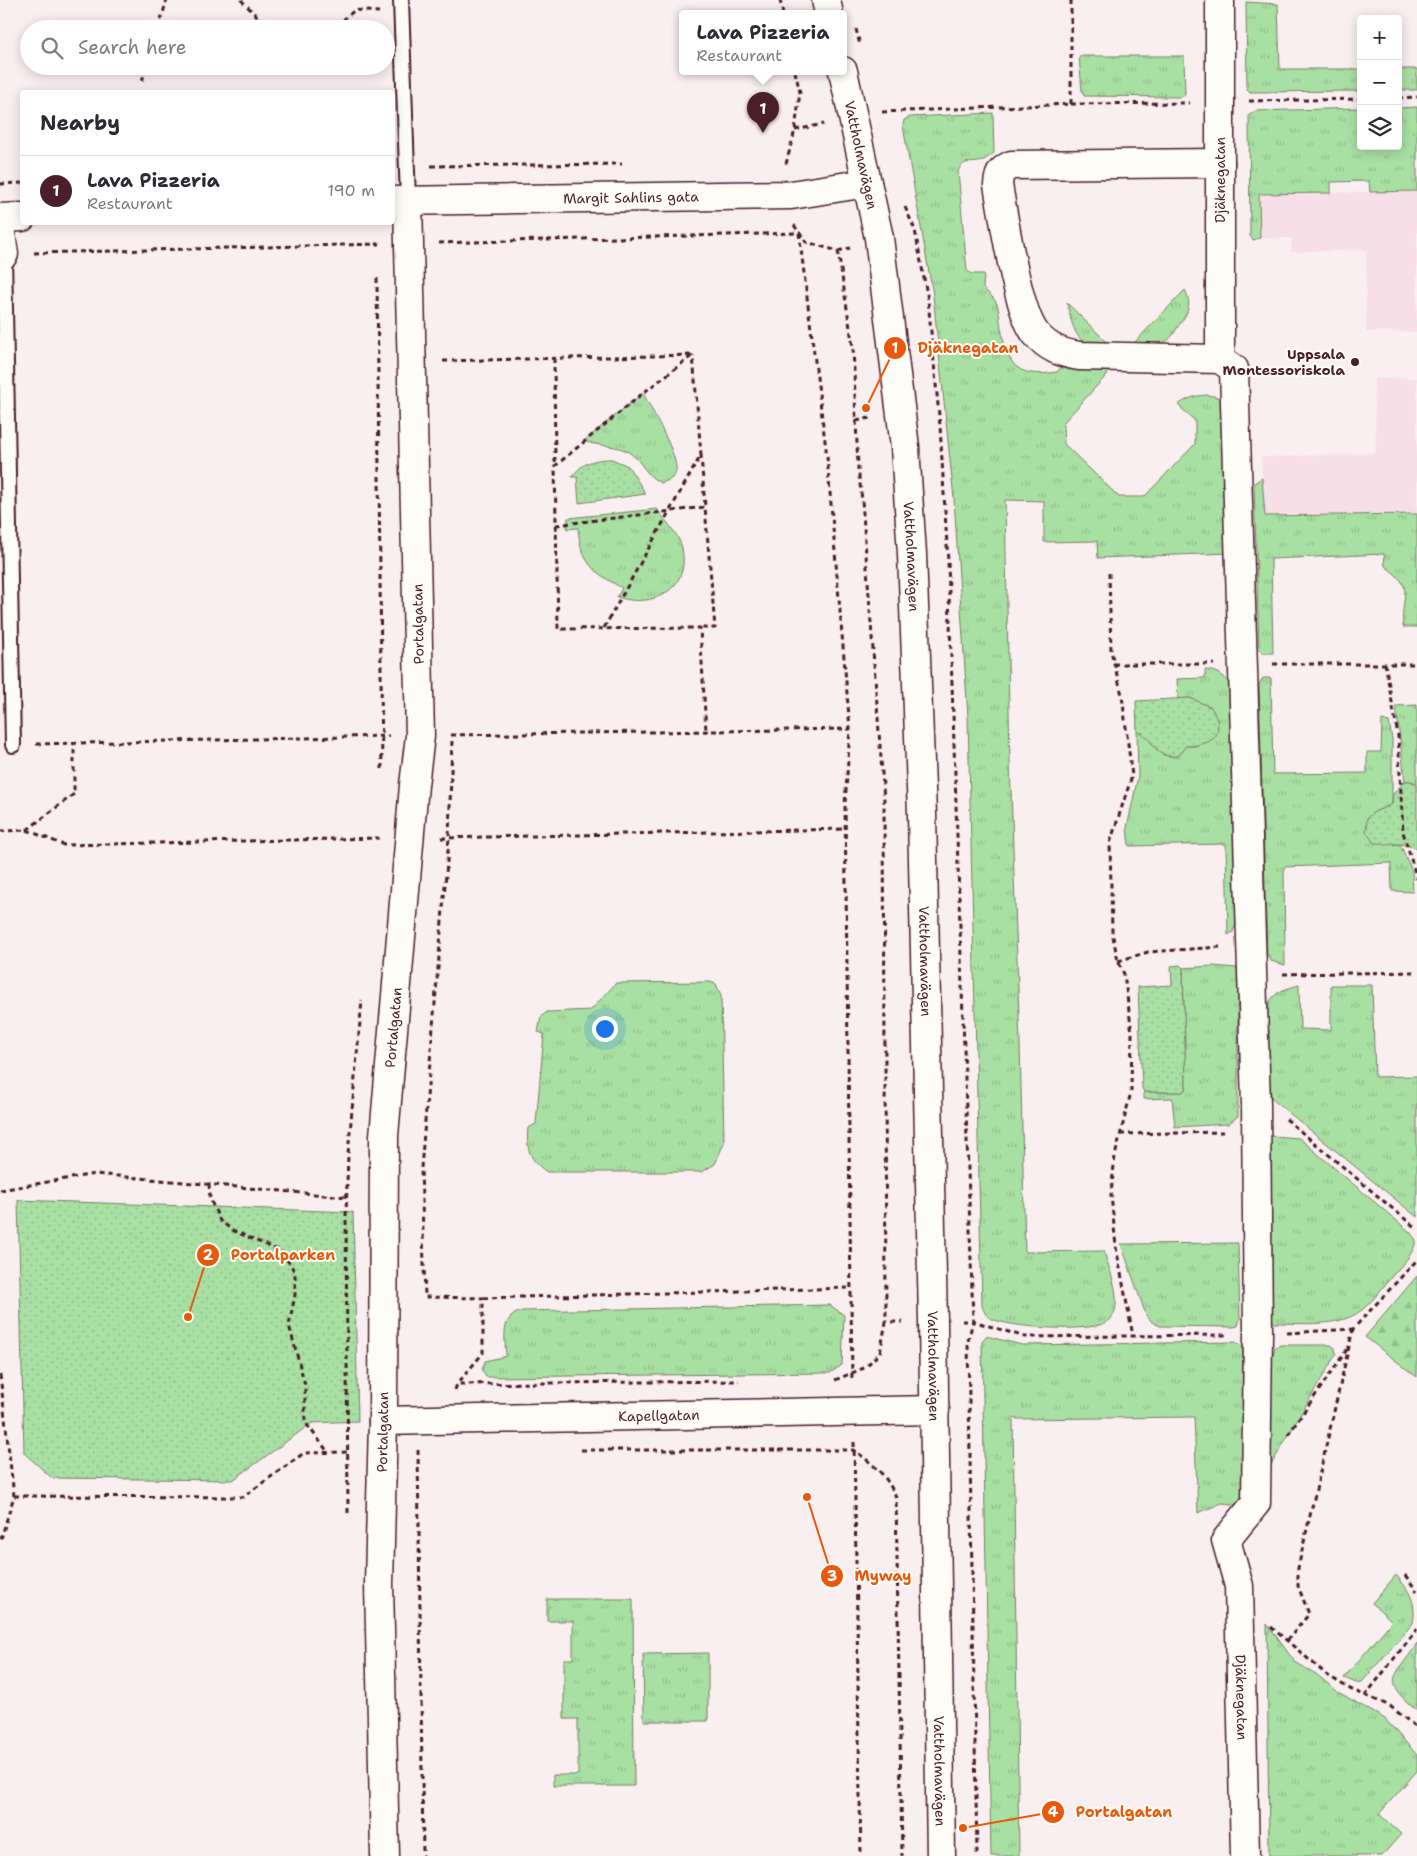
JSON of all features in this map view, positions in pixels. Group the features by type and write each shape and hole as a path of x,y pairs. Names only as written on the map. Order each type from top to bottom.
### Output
{"street":[{"name":"Djäknegatan","path":"1220,0 1220,359"},
{"name":"Vattholmavägen","path":"844,75 879,238 904,438 912,554 922,814 934,1322 942,1856"},
{"path":"1220,163 1011,165 1003,169 998,175 998,185 1017,280 1025,309 1032,328 1052,349 1063,354 1079,356 1220,359 1234,370 1256,1105 1258,1334"},
{"name":"Margit Sahlins gata","path":"400,200 791,195 867,183"},
{"name":"Portalgatan","path":"385,1856 379,1584 383,1421 384,1136 409,839 420,736 400,200"},
{"path":"0,218 20,217"},
{"path":"0,228 4,254"},
{"name":"Djäknegatan","path":"1245,1856 1239,1586 1226,1540 1256,1503 1258,1334"},
{"name":"Kapellgatan","path":"383,1421 935,1410"}],"lane":[{"path":"400,200 406,166 401,7"},
{"path":"4,254 13,744"}],"path":[{"path":"161,20 167,0"},
{"path":"241,0 261,20"},
{"path":"1071,0 1071,104"},
{"path":"344,20 355,10 401,7"},
{"path":"142,81 144,75"},
{"path":"797,75 800,92 795,130 786,163 795,227 806,242 838,251 853,347 856,422 884,800 886,1322 880,1353 864,1368 852,1373 845,828 850,729 827,457 799,233"},
{"path":"1402,98 1417,97"},
{"path":"795,130 877,112 1071,104 1357,99"},
{"path":"776,163 786,163"},
{"path":"406,166 626,164"},
{"path":"0,184 20,182"},
{"path":"376,237 376,254"},
{"path":"376,274 382,778"},
{"path":"554,358 558,629 715,628 693,355"},
{"path":"443,361 693,355"},
{"path":"555,466 643,393 693,355"},
{"path":"856,422 876,417"},
{"path":"604,628 701,455"},
{"path":"556,525 705,507"},
{"path":"1109,573 1111,651 1122,695 1132,776 1110,843 1112,932 1118,961 1124,974 1132,1033 1131,1092 1112,1170 1111,1194 1116,1247 1133,1336"},
{"path":"700,628 706,731"},
{"path":"1384,663 1398,736 1403,832 1417,879"},
{"path":"27,830 74,794 74,743"},
{"path":"0,831 27,830 64,845 377,838 409,839 845,828"},
{"path":"377,838 378,829"},
{"path":"1118,961 1148,952 1251,946"},
{"path":"1252,975 1417,972"},
{"path":"1256,1105 1283,1116 1417,1228"},
{"path":"1120,1134 1230,1132 1256,1136"},
{"path":"0,1190 96,1174 347,1196"},
{"path":"208,1184 210,1199 220,1221 234,1231 282,1252 295,1272 295,1295 289,1325 305,1385 305,1422 328,1452"},
{"path":"1287,1641 1309,1614 1298,1586 1298,1568 1353,1329 1417,1260"},
{"path":"483,1298 851,1288"},
{"path":"886,1322 973,1321 1025,1337 1258,1334 1353,1329"},
{"path":"1284,1442 1349,1345"},
{"path":"0,1374 14,1496 0,1542"},
{"path":"418,1450 423,1856"},
{"path":"579,1450 854,1450 881,1470 888,1479 896,1497 902,1856"},
{"path":"854,1450 861,1856"},
{"path":"1405,1575 1417,1591"},
{"path":"1267,1624 1327,1675 1350,1689 1390,1706 1417,1728"},
{"path":"1366,1696 1417,1629"}],"shaded area":[{"path":"1417,191 1417,332 1366,332 1366,250 1291,252 1292,238 1260,238 1259,194"},
{"path":"1417,378 1417,514 1264,516 1261,457 1376,453 1374,379"}],"green space":[{"path":"1246,2 1278,4 1280,69 1357,69 1357,91 1250,92 1247,89"},
{"path":"1079,56 1184,56 1185,95 1181,97 1084,96"},
{"path":"1402,69 1417,69 1417,90 1402,90"},
{"path":"1417,107 1417,191 1370,192 1369,181 1331,182 1331,193 1259,194 1260,238 1253,240 1250,236 1249,115 1255,111 1357,108 1357,150 1402,150 1402,108"},
{"path":"993,113 994,153 981,161 965,163 958,171 967,271 972,274 984,274 983,288 997,304 1005,346 1014,364 1020,369 1030,373 1042,374 1057,372 1062,366 1114,367 1063,423 1064,444 1119,497 1144,497 1195,444 1195,421 1178,405 1194,397 1205,395 1223,399 1230,553 1098,558 1097,541 1044,542 1044,501 1005,500 1010,762 1025,1252 1104,1251 1114,1286 1116,1305 1110,1320 1088,1327 1052,1328 1014,1325 990,1318 982,1306 968,717 954,499 933,295 903,126 904,120 910,117"},
{"path":"1185,290 1189,301 1188,310 1172,336 1160,344 1138,349 1112,351 1090,347 1076,333 1067,303 1109,344 1133,344"},
{"path":"643,393 669,444 676,465 674,476 661,483 652,477 625,450 584,441"},
{"path":"612,459 628,466 646,494 579,503 577,477 572,477 589,462"},
{"path":"1262,478 1265,516 1417,514 1417,627 1403,627 1404,586 1401,580 1385,566 1384,554 1271,559 1273,653 1262,653 1259,649 1254,483"},
{"path":"657,509 675,533 682,548 683,563 681,575 675,585 666,593 655,598 630,600 617,597 622,588 603,577 590,565 582,550 578,528 567,529 568,518"},
{"path":"1205,670 1221,674 1227,680 1230,688 1236,923 1233,932 1228,935 1226,844 1129,846 1127,828 1138,776 1137,731 1148,739 1163,755 1177,756 1186,746 1198,746 1211,707 1190,698 1178,699 1177,679 1205,678"},
{"path":"1263,678 1271,678 1273,774 1367,773 1367,752 1381,752 1382,720 1389,722 1392,739 1392,804 1367,818 1384,845 1400,844 1412,871 1413,892 1392,891 1391,863 1284,867 1285,965 1271,961 1267,954 1259,684"},
{"path":"1190,698 1211,707 1216,717 1218,731 1210,741 1186,746 1177,756 1169,756 1159,751 1137,731 1136,701"},
{"path":"1417,705 1417,784 1405,781 1396,706"},
{"path":"1405,781 1417,784 1417,848 1400,844 1374,843 1366,831 1367,818 1392,804 1393,794"},
{"path":"1180,965 1183,968 1186,1089 1182,1092 1144,1092 1142,1088 1138,987 1172,985 1171,966"},
{"path":"1213,966 1237,968 1238,972 1238,1116 1228,1124 1175,1127 1172,1098 1144,1099 1144,1092 1182,1092 1186,1089 1183,968"},
{"path":"710,982 716,984 721,995 724,1143 715,1164 702,1172 547,1172 536,1163 528,1148 528,1128 536,1124 544,1034 538,1032 541,1017 547,1012 591,1010 616,983"},
{"path":"1299,985 1300,1029 1331,1030 1331,985 1372,985 1375,1077 1417,1076 1417,1217 1272,1099 1269,1087 1268,1005 1277,994 1285,989"},
{"path":"1272,1136 1299,1138 1410,1232 1416,1240 1413,1250 1404,1263 1370,1302 1353,1316 1331,1322 1308,1324 1275,1323 1269,1321 1267,1140"},
{"path":"18,1200 353,1212 358,1421 312,1423 233,1480 52,1478 24,1453"},
{"path":"1238,1243 1240,1319 1238,1326 1233,1327 1160,1326 1152,1322 1146,1315 1121,1244"},
{"path":"1417,1276 1417,1377 1365,1337"},
{"path":"830,1305 844,1315 842,1365 830,1373 486,1377 482,1370 485,1361 506,1356 505,1329 507,1323 515,1314 522,1311"},
{"path":"986,1336 1022,1345 1235,1342 1243,1346 1244,1494 1241,1505 1222,1503 1198,1513 1194,1417 1013,1419 1019,1856 991,1856 982,1342"},
{"path":"1281,1345 1331,1345 1335,1348 1336,1354 1271,1465 1271,1362 1275,1347"},
{"path":"1396,1575 1411,1597 1414,1609 1413,1623 1362,1682 1356,1683 1344,1678 1392,1621 1372,1603"},
{"path":"547,1599 633,1599 634,1786 553,1786 553,1775 578,1775 578,1719 564,1719 564,1659 573,1659 573,1621 547,1621"},
{"path":"1267,1624 1295,1662 1316,1674 1338,1692 1385,1719 1417,1755 1417,1771 1379,1814 1401,1834 1382,1856 1269,1856"},
{"path":"1417,1643 1417,1711 1398,1691 1395,1677"},
{"path":"708,1653 708,1721 644,1721 643,1654"}],"place":[{"name":"Lava Pizzeria","path":"763,133"},
{"name":"Uppsala Montessoriskola","path":"1355,362"},
{"name":"Djäknegatan","path":"866,408"},
{"name":"Portalparken","path":"188,1317"},
{"name":"Myway","path":"807,1497"},
{"name":"Portalgatan","path":"963,1828"}]}
